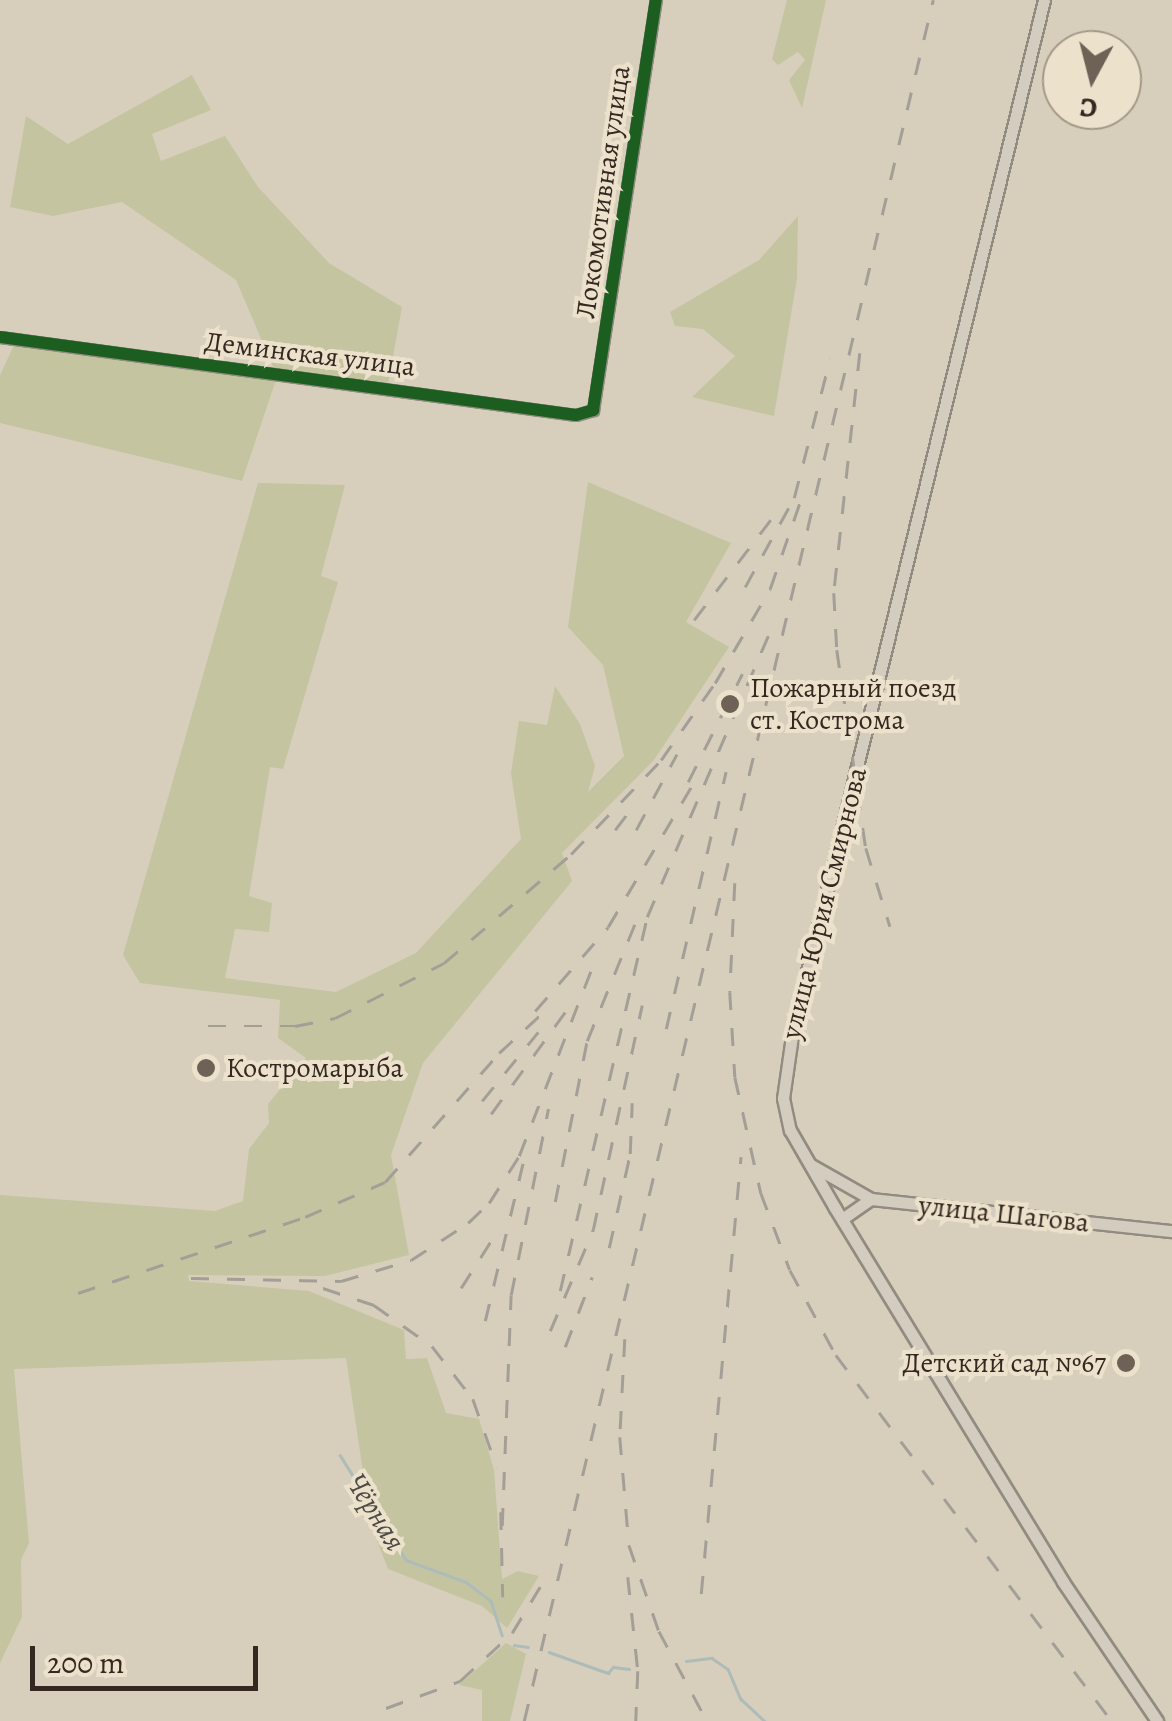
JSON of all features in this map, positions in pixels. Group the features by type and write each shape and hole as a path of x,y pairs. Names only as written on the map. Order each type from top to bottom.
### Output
{"main road":[{"name":"улица Юрия Смирнова","path":"1044,0 785,1060 785,1112 808,1162 1063,1582 1157,1721"},
{"path":"808,1162 872,1199 842,1219"},
{"name":"улица Шагова","path":"872,1199 1172,1231"}],"street":[{"name":"Локомотивная улица","path":"601,392 656,0"},
{"name":"Деминская улица","path":"0,336 576,415 593,410 601,392"}],"green space":[{"path":"787,0 826,0 802,108 789,80 805,60 798,52 778,65 772,59"},
{"path":"192,75 211,110 152,134 161,161 225,136 258,187 329,263 402,307 387,389 277,377 242,481 0,423 0,375 17,339 277,376 236,280 122,202 53,216 10,207 26,116 68,144"},
{"path":"798,216 797,279 774,416 692,397 735,356 703,329 675,326 670,312 759,260"},
{"path":"588,482 731,543 686,622 729,647 654,760 562,853 572,881 423,1063 391,1155 409,1255 325,1276 188,1275 189,1281 309,1291 404,1330 406,1359 427,1358 446,1413 479,1419 494,1470 502,1579 518,1571 539,1576 507,1628 482,1606 388,1569 371,1525 346,1358 14,1369 29,1543 21,1560 22,1617 0,1663 0,1195 215,1211 243,1201 249,1149 269,1123 268,1104 306,1058 278,1038 280,1000 140,983 123,955 258,483 345,485 321,576 338,582 283,769 270,767 249,896 272,903 269,932 235,929 225,978 336,992 416,953 521,839 511,773 519,721 547,725 555,686 580,724 595,766 588,792 624,756 603,665 568,627"},
{"path":"506,1643 526,1654 510,1721 482,1721 482,1690 459,1685"}],"waterway":[{"name":"Чёрная","path":"340,1455 406,1560 466,1582 491,1601 502,1635"},
{"name":"Чёрная","path":"514,1645 528,1647"},
{"name":"Чёрная","path":"549,1652 608,1673 613,1667 629,1669"},
{"name":"Чёрная","path":"686,1661 712,1658 728,1669 741,1699 765,1721"}],"railway":[{"path":"524,1721 933,0"},
{"path":"860,353 834,593 837,650 866,848 890,926"},
{"path":"745,587 794,498 830,359"},
{"path":"208,1026 295,1026 335,1018 444,963 571,854 661,760 715,683 770,589 801,499"},
{"path":"694,620 779,509"},
{"path":"560,1291 647,917 770,632"},
{"path":"688,782 742,674"},
{"path":"636,830 677,754"},
{"path":"666,1029 726,772"},
{"path":"535,1011 608,927 699,774"},
{"path":"615,830 637,801"},
{"path":"735,883 730,992 735,1077 761,1193 790,1270 836,1355 1112,1721"},
{"path":"555,1202 587,1041 640,911"},
{"path":"191,1278 341,1281 411,1260 468,1223 489,1203 519,1156 591,970"},
{"path":"78,1293 305,1217 385,1182 499,1053 551,1005"},
{"path":"550,1331 593,1230 642,1005"},
{"path":"491,1114 568,1008"},
{"path":"482,1101 538,1032"},
{"path":"609,1248 630,1154 632,1103"},
{"path":"502,1526 511,1295 548,1109"},
{"path":"701,1594 741,1157"},
{"path":"485,1321 523,1163"},
{"path":"461,1288 498,1230"},
{"path":"565,1347 592,1277"},
{"path":"323,1288 374,1305 432,1346 473,1399 497,1467"},
{"path":"625,1339 620,1437 629,1545 659,1631 707,1721"},
{"path":"501,1512 503,1597"},
{"path":"386,1708 460,1681 512,1633 549,1572"},
{"path":"628,1577 638,1671 636,1721"}],"cycle path":[{"path":"0,337 576,415 593,410 656,0"}],"place":[{"name":"Пожарный поезд ст. Кострома","path":"730,704"},
{"name":"Костромарыба","path":"206,1068"},
{"name":"Детский сад №67","path":"1126,1363"}]}
